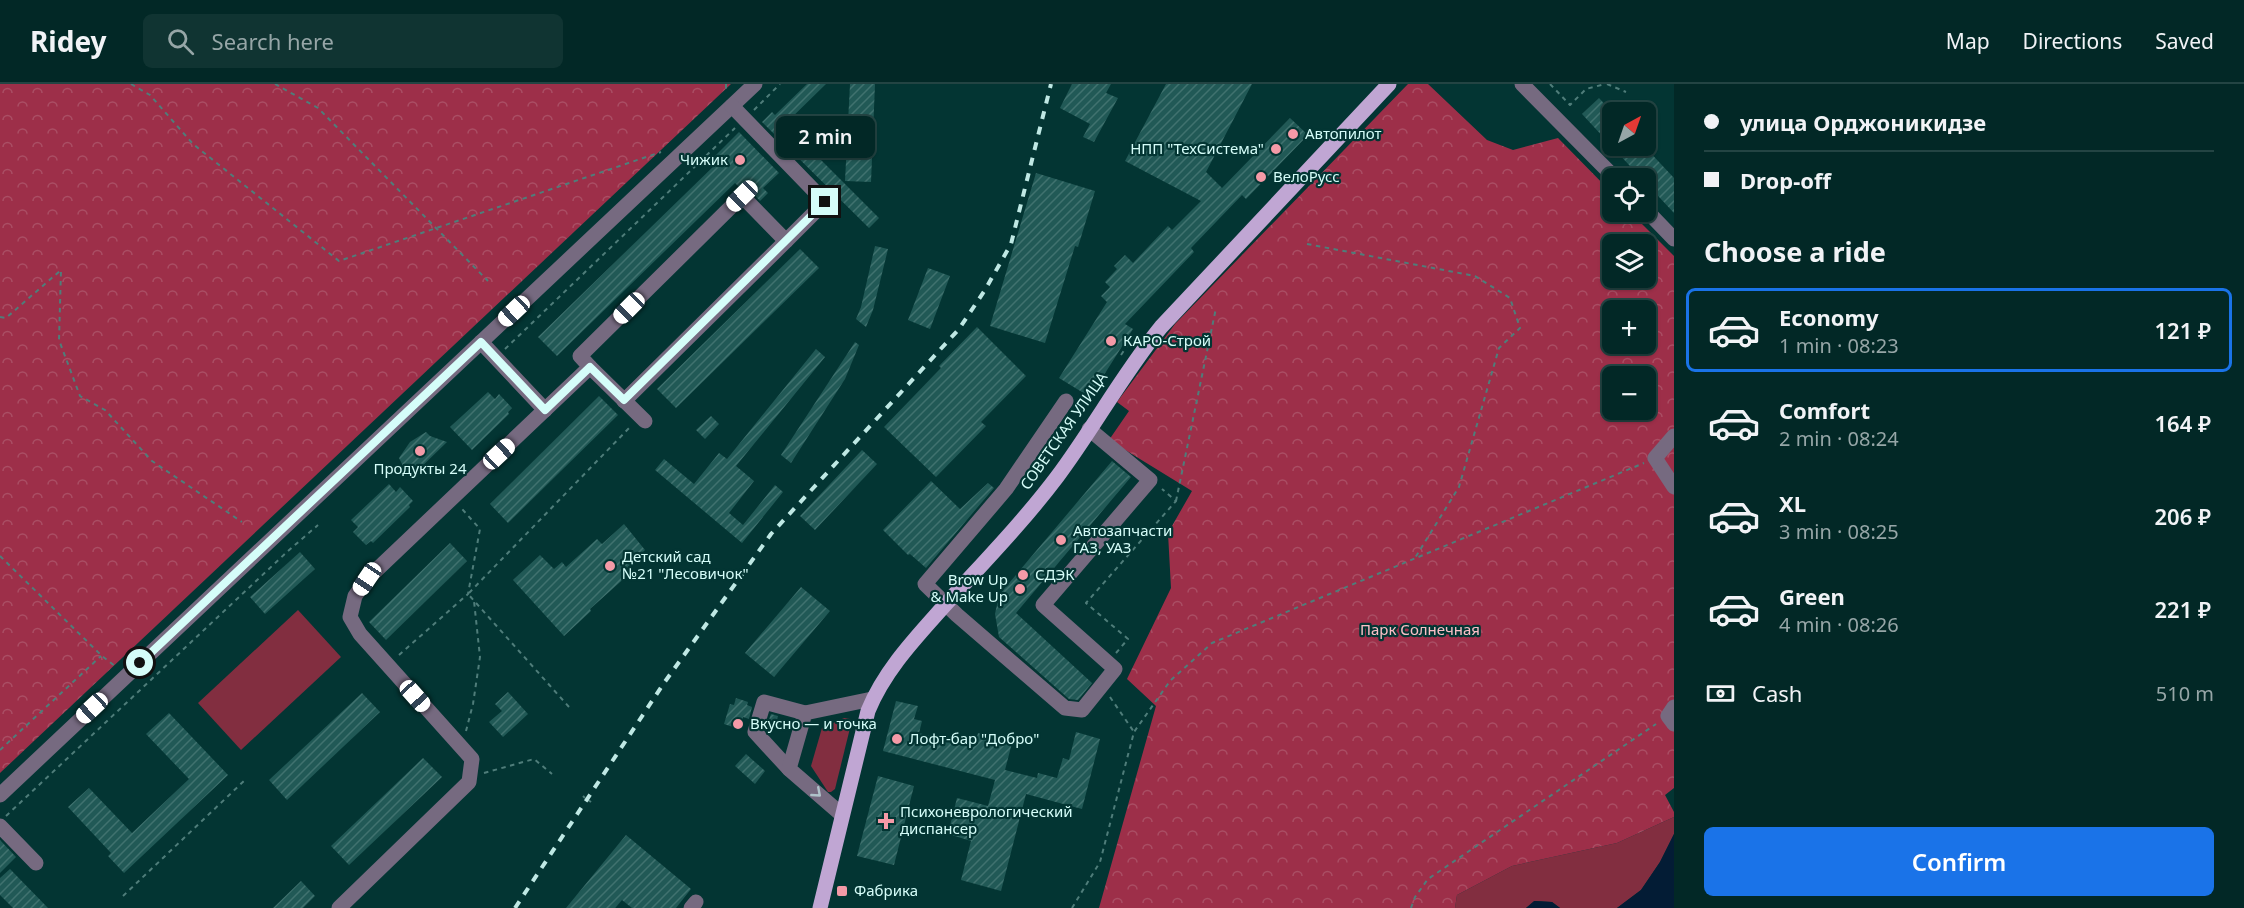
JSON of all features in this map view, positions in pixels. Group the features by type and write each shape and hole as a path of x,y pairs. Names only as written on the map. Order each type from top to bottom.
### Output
{"main road":[{"name":"СОВЕТСКАЯ УЛИЦА","path":"820,908 841,814 872,699 890,669 1057,477 1144,348 1161,327 1389,84"}],"street":[{"path":"0,795 755,84"},
{"path":"1522,84 1605,168"},
{"path":"624,400 825,202 732,106"},
{"path":"643,419 580,356 742,196 786,241"},
{"path":"1656,220 1674,239"},
{"path":"481,342 545,410"},
{"path":"339,908 469,782 472,759 360,634 350,617 355,596 367,579 590,367"},
{"path":"1066,401 1006,489 926,584 945,605 1065,708 1082,710 1115,669 1042,605 1150,480 1089,429"},
{"path":"1674,436 1654,458 1674,487"},
{"path":"841,814 789,769 755,732 764,702 805,713 872,699"},
{"path":"789,769 805,713"},
{"path":"0,824 36,863"}],"path":[{"path":"131,84 150,95 193,144 339,261 669,149"},
{"path":"275,84 318,108 488,281"},
{"path":"496,358 780,84"},
{"path":"1550,84 1570,105 1587,89 1606,84 1626,92"},
{"path":"1307,244 1475,276 1510,298 1520,328 1499,348 1459,487 1415,558"},
{"path":"0,317 6,318 61,270 59,340 80,396 105,410 152,461 242,522"},
{"path":"1109,663 1128,639 1086,603 1176,501 1216,308"},
{"path":"387,665 468,594 643,419"},
{"path":"1072,908 1100,862 1134,732 1170,681 1212,643 1654,458"},
{"path":"1150,480 1176,501"},
{"path":"452,498 480,529 468,594"},
{"path":"0,824 279,559 318,525"},
{"path":"0,556 102,656 127,675"},
{"path":"468,594 569,707"},
{"path":"462,748 473,704 480,657 474,601"},
{"path":"0,750 102,656"},
{"path":"1102,685 1134,732"},
{"path":"1411,908 1415,897 1428,879 1672,715"},
{"path":"470,776 534,759 552,774"},
{"path":"123,896 246,779"}],"shaded area":[{"path":"298,610 341,657 241,750 198,703"},
{"path":"844,718 850,719 851,724 835,789 828,792 811,766 822,728"},
{"path":"1674,817 1674,834 1660,862 1641,890 1617,908 1560,908 1552,902 1535,901 1526,908 1455,908 1457,895 1512,866 1617,843"}],"green space":[{"path":"0,84 731,84 0,773"},
{"name":"Парк Солнечная","path":"1408,84 1428,84 1487,140 1513,150 1558,138 1602,183 1602,222 1640,222 1652,234 1602,234 1602,288 1656,288 1656,238 1674,256 1674,788 1665,795 1674,812 1674,817 1617,843 1512,866 1457,895 1455,908 1099,908 1156,706 1127,679 1171,588 1168,533 1192,491 1109,440 1129,411 1117,402 1175,324"}],"water":[{"path":"1674,834 1674,908 1617,908 1641,890 1660,862"},
{"path":"1534,901 1552,902 1560,908 1526,908"}],"building":[{"path":"807,84 826,84 785,124 879,218 869,228 762,122 772,112 775,115"},
{"path":"850,84 875,84 871,182 845,181"},
{"path":"1072,84 1111,84 1106,93 1118,98 1094,142 1083,137 1090,124 1060,108"},
{"path":"1166,84 1252,84 1206,172 1222,188 1290,118 1308,135 1246,199 1242,195 1191,248 1194,252 1125,324 1133,329 1090,397 1059,378 1107,302 1101,296 1110,287 1105,282 1117,269 1114,266 1125,255 1133,263 1168,226 1172,230 1201,201 1125,161"},
{"path":"1599,98 1603,102 1602,136 1582,114"},
{"path":"739,132 779,173 763,188 768,193 760,201 749,189 739,187 735,183 557,356 538,337 719,161 714,157"},
{"path":"1621,156 1653,156 1674,178 1674,213 1656,194 1656,168 1632,168"},
{"path":"1036,173 1095,191 1078,247 1075,246 1045,343 990,326"},
{"path":"875,246 888,249 873,310 866,327 856,319 861,307"},
{"path":"800,249 819,268 676,408 657,389"},
{"path":"928,268 950,276 930,329 908,320"},
{"path":"977,327 1026,376 981,422 986,426 936,477 884,427"},
{"path":"855,342 859,345 845,379 791,463 781,455"},
{"path":"816,349 825,357 736,466 754,481 729,513 743,525 775,485 783,492 742,543 655,470 664,459 694,484 719,453 727,459"},
{"path":"488,392 495,399 499,394 512,408 509,414 472,450 450,427"},
{"path":"599,396 618,415 508,523 490,504"},
{"path":"711,416 719,424 705,439 696,430"},
{"path":"426,432 430,436 447,442 414,474 408,467 405,470 399,458 410,442"},
{"path":"862,450 877,464 815,530 800,516"},
{"path":"1112,461 1131,477 1016,613 1092,683 1078,700 1069,699 999,637 995,614 999,595"},
{"path":"931,481 960,509 988,483 994,488 926,568 910,554 908,555 883,530"},
{"path":"389,484 396,492 400,487 413,501 410,507 373,543 371,541 366,545 353,532 358,527 351,520"},
{"path":"624,524 645,550 624,571 628,575 564,636 513,580 540,555 554,569 562,562 566,567 597,539 602,544"},
{"path":"450,543 467,561 386,640 369,622"},
{"path":"300,552 315,569 265,614 250,597"},
{"path":"801,587 830,611 774,677 745,653"},
{"path":"508,692 528,714 503,737 489,722 502,711 495,704"},
{"path":"362,693 380,712 287,800 269,780"},
{"path":"736,698 748,702 747,705 752,707 749,719 743,717 739,729 724,724 730,704 734,705"},
{"path":"896,701 918,706 914,719 922,721 919,733 974,747 978,733 1012,743 1005,770 1037,778 1038,773 1057,778 1063,758 1069,760 1076,732 1100,739 1082,809 1026,794 1001,891 961,880 971,841 948,834 957,798 988,806 995,780 883,751"},
{"path":"169,713 228,775 124,873 108,856 111,853 68,807 89,788 132,833 189,779 146,734"},
{"path":"771,714 778,716 775,727 767,725"},
{"path":"746,754 765,771 755,784 735,766"},
{"path":"423,758 442,777 349,865 331,846"},
{"name":"Психоневрологический диспансер","path":"878,776 914,786 894,865 857,856"},
{"path":"626,835 691,889 676,908 632,908 622,900 615,908 566,908"},
{"path":"0,840 16,857 0,873"},
{"path":"10,869 48,908 13,908 0,895 0,878"},
{"path":"301,881 315,896 303,908 273,908"}],"railway":[{"path":"515,908 664,683 771,534 959,329 985,290 1011,244 1051,84"}],"place":[{"name":"Автопилот","path":"1293,134"},
{"name":"НПП \"ТехСистема\"","path":"1276,149"},
{"name":"Чижик","path":"740,160"},
{"name":"ВелоРусс","path":"1261,177"},
{"name":"КАРО-Строй","path":"1111,341"},
{"name":"Продукты 24","path":"420,451"},
{"name":"Автозапчасти ГАЗ, УАЗ","path":"1061,540"},
{"name":"Детский сад №21 \"Лесовичок\"","path":"610,566"},
{"name":"СДЭК","path":"1023,575"},
{"name":"Brow Up & Make Up","path":"1020,589"},
{"name":"Вкусно — и точка","path":"738,724"},
{"name":"Лофт-бар \"Добро\"","path":"897,739"},
{"name":"Психоневрологический диспансер","path":"886,821"},
{"name":"Фабрика","path":"842,891"}],"route":[{"path":"140,663 481,342 545,410 590,367 624,400 825,202"}]}
